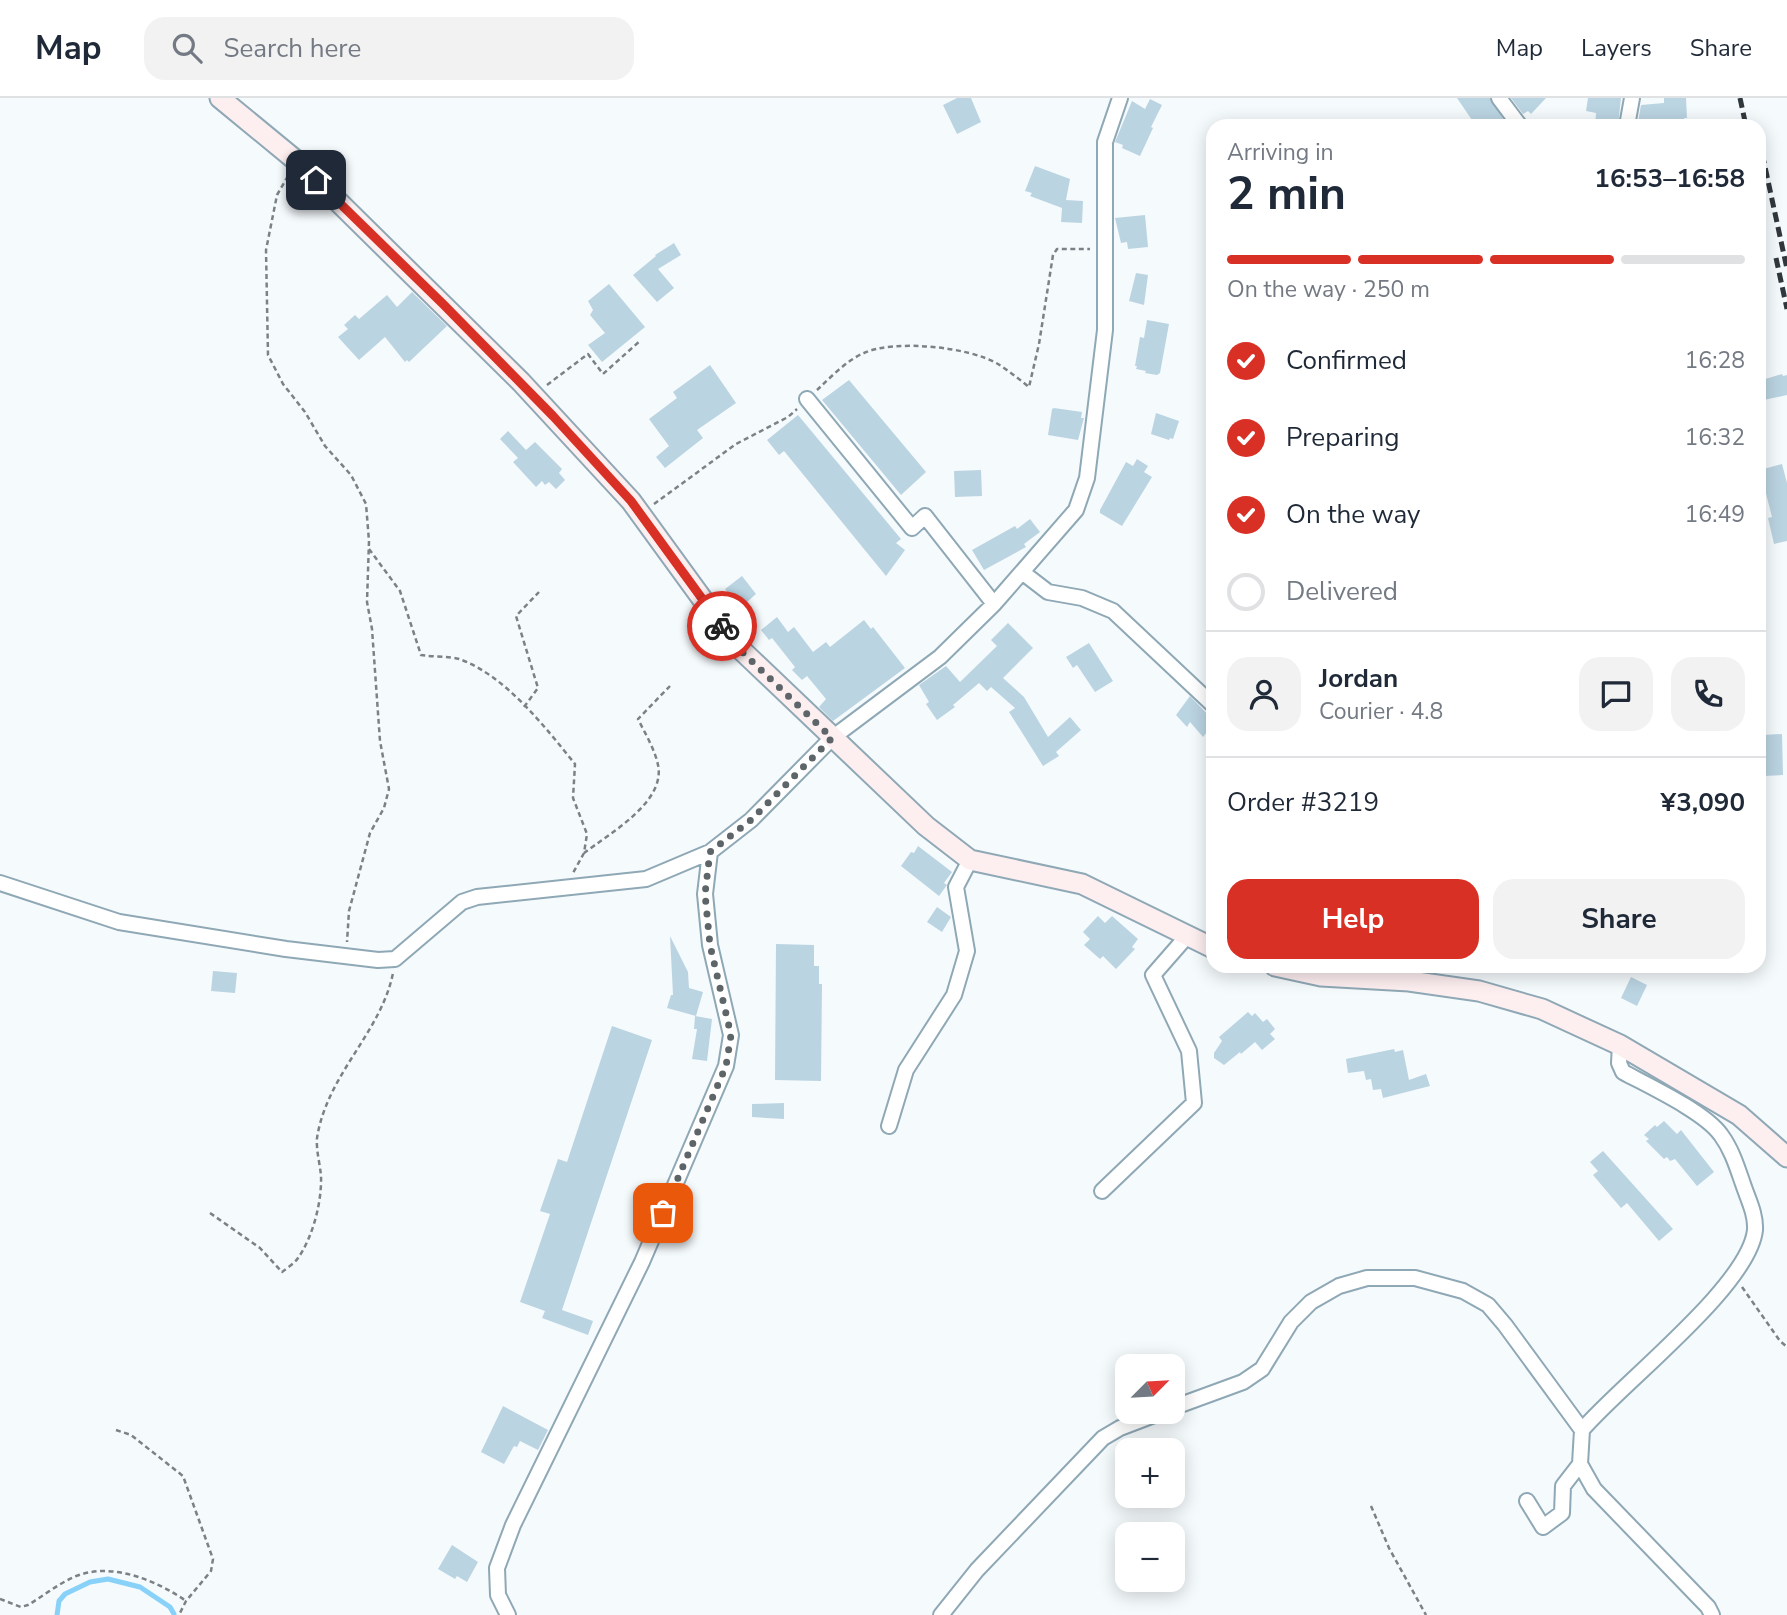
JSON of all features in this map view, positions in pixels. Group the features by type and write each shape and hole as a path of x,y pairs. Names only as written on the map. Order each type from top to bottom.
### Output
{"main road":[{"path":"220,98 299,163 533,395 640,514 735,645 926,826 970,860 1082,884 1206,944"},
{"path":"1340,973 1479,991 1542,1009 1620,1045 1740,1115 1787,1157"}],"street":[{"path":"0,883 119,922 378,960 395,959 462,902 477,897 646,879 710,852 751,820 832,738 940,657 994,604 1076,510 1087,478 1105,330 1105,142 1120,98"},
{"path":"1499,98 1515,119"},
{"path":"1628,119 1632,98"},
{"path":"807,399 912,527 925,516 994,604"},
{"path":"1022,572 1048,592 1082,598 1113,611 1206,698"},
{"path":"508,1615 498,1595 497,1568 513,1525 642,1262 726,1066 731,1035 710,945 705,894 710,852"},
{"path":"889,1126 906,1070 954,995 967,951 956,887 970,860"},
{"path":"1102,1191 1194,1103 1189,1051 1153,975 1188,935"},
{"path":"1582,1430 1721,1292 1742,1265 1755,1234 1755,1218 1732,1154 1720,1134 1705,1119 1623,1072 1619,1063 1620,1045"},
{"path":"1185,1403 1243,1382 1262,1369 1291,1322 1311,1301 1339,1286 1367,1278 1415,1278 1463,1291 1488,1306 1505,1325 1582,1430 1580,1464 1594,1489 1709,1607 1712,1615"},
{"path":"941,1615 977,1570 1103,1438 1130,1424"},
{"path":"1527,1501 1544,1527 1562,1513 1563,1486 1580,1464"}],"path":[{"path":"299,163 284,181 277,195 266,250 268,355 283,384 305,412 325,446 351,475 366,504 369,548 367,602 372,629 380,741 389,789 384,808 370,833 349,911 347,957"},
{"path":"640,514 736,444 788,417 833,375 864,352 902,346 929,346 971,353 996,363 1029,387 1039,344 1053,255 1057,249 1105,249"},
{"path":"533,395 588,354 603,374 641,340"},
{"path":"369,548 400,591 421,655 458,659 499,681 575,764 573,798 587,834 584,853 564,888"},
{"path":"524,707 538,688 516,615 539,592"},
{"path":"584,853 633,817 656,789 659,766 638,719 670,686"},
{"path":"210,1213 260,1248 282,1272 298,1258 319,1211 321,1179 317,1139 334,1084 389,993 395,959"},
{"path":"1734,1275 1787,1347"},
{"path":"116,1430 131,1435 183,1476 213,1559 211,1571 186,1601 179,1615"},
{"path":"1371,1506 1426,1615"},
{"path":"0,1600 21,1607 28,1605 75,1576 96,1571 120,1572 167,1588 186,1601"}],"building":[{"path":"957,98 971,98 981,122 957,134 943,105"},
{"path":"1457,98 1490,98 1503,119 1471,119"},
{"path":"1511,98 1546,98 1531,114 1528,111 1523,114"},
{"path":"1588,98 1621,98 1619,119 1596,119 1596,113 1586,111"},
{"path":"1664,98 1686,98 1687,118 1639,119 1641,105 1664,103"},
{"path":"1150,99 1162,105 1140,156 1115,142 1132,101 1145,109"},
{"path":"1035,166 1070,179 1066,200 1083,201 1082,223 1061,222 1062,208 1030,196 1032,193 1025,191"},
{"path":"1145,215 1148,247 1128,249 1127,242 1121,243 1115,218"},
{"path":"674,243 681,255 658,269 674,288 657,302 633,275 655,255"},
{"path":"1136,273 1148,275 1144,305 1129,301"},
{"path":"609,284 645,327 602,362 588,345 605,333 590,315 593,310 588,301"},
{"path":"412,292 447,326 409,362 405,362 385,337 359,360 338,337 348,329 344,325 355,315 359,319 387,295 397,307"},
{"path":"1147,320 1169,324 1160,373 1157,375 1145,373 1146,371 1136,369 1135,366 1140,337 1144,338"},
{"path":"710,365 736,403 697,430 703,438 665,468 656,457 669,446 649,419 677,398 673,392"},
{"path":"1787,375 1787,395 1766,400 1766,379"},
{"path":"849,380 926,472 901,495 822,400"},
{"path":"1054,408 1082,412 1081,418 1084,418 1078,440 1048,435"},
{"path":"1156,413 1179,421 1173,439 1151,434"},
{"path":"798,415 901,539 896,543 905,550 886,576 784,451 779,455 767,440"},
{"path":"508,431 526,450 535,442 562,469 559,473 565,480 556,489 549,482 545,485 542,481 536,487 513,462 518,458 500,439"},
{"path":"1137,459 1148,466 1144,472 1152,477 1122,526 1100,513 1100,510 1126,462 1133,466"},
{"path":"1782,464 1787,483 1787,541 1774,544 1768,518 1772,517 1766,494 1766,468"},
{"path":"981,470 982,496 955,497 954,471"},
{"path":"1030,519 1040,532 1024,544 1026,547 984,570 972,550 1015,526 1017,529"},
{"path":"742,576 756,594 740,608 725,589"},
{"path":"777,617 788,632 794,627 813,652 826,642 830,647 864,620 871,629 873,627 905,668 833,721 819,707 826,699 807,676 802,680 792,670 795,667 772,638 769,640 761,630"},
{"path":"1008,623 1033,648 1003,678 1024,697 1048,737 1070,717 1081,730 1056,752 1059,756 1043,766 1009,712 1015,708 991,687 987,691 979,683 953,705 955,707 937,720 926,704 929,702 919,685 946,666 960,682 997,646 991,640"},
{"path":"1089,643 1113,681 1095,692 1077,665 1073,668 1066,657"},
{"path":"1190,696 1206,713 1206,733 1203,737 1190,722 1187,727 1176,715"},
{"path":"1782,734 1783,775 1766,776 1766,735"},
{"path":"918,846 952,872 939,896 901,866"},
{"path":"937,907 951,917 942,932 927,922"},
{"path":"1098,916 1105,923 1112,916 1138,939 1132,947 1135,949 1116,969 1103,956 1100,959 1084,945 1090,939 1083,932"},
{"path":"670,936 688,972 689,988 703,992 696,1016 667,1008 673,995"},
{"path":"776,944 814,945 814,966 819,966 819,984 822,984 821,1081 775,1080"},
{"path":"213,971 237,973 235,993 211,991"},
{"path":"1631,977 1647,985 1637,1006 1621,998"},
{"path":"1248,1012 1252,1016 1255,1013 1263,1022 1267,1019 1275,1029 1270,1034 1275,1039 1262,1050 1255,1042 1224,1065 1214,1058 1214,1053 1222,1041 1219,1037"},
{"path":"695,1016 712,1019 707,1061 692,1059 697,1029 694,1029"},
{"path":"612,1026 652,1040 562,1310 593,1321 588,1335 542,1318 545,1311 520,1302 550,1214 540,1211 558,1159 567,1162"},
{"path":"1394,1049 1395,1052 1403,1050 1409,1080 1426,1074 1430,1086 1383,1098 1381,1089 1373,1090 1371,1079 1366,1080 1364,1071 1348,1073 1346,1059"},
{"path":"784,1103 784,1119 752,1117 752,1104"},
{"path":"1664,1121 1677,1134 1681,1130 1714,1172 1697,1186 1675,1159 1664,1159 1646,1141 1649,1139 1644,1135"},
{"path":"1603,1151 1673,1229 1659,1241 1627,1203 1621,1208 1593,1175 1598,1171 1590,1162"},
{"path":"503,1406 548,1430 538,1450 520,1441 504,1464 481,1452"},
{"path":"452,1545 478,1562 467,1582 457,1576 455,1579 438,1569"}],"waterway":[{"path":"57,1615 59,1601 65,1594 90,1582 108,1579 140,1587 170,1607 174,1614"}],"railway":[{"path":"1740,98 1744,119"},
{"path":"1766,172 1787,269"},
{"path":"1776,258 1787,309"}],"way so far":[{"path":"663,1213 726,1066 731,1035 710,945 705,894 710,852 751,820 832,738 735,645 722,626"}],"route":[{"path":"316,180 521,382 631,501 722,626"}]}
